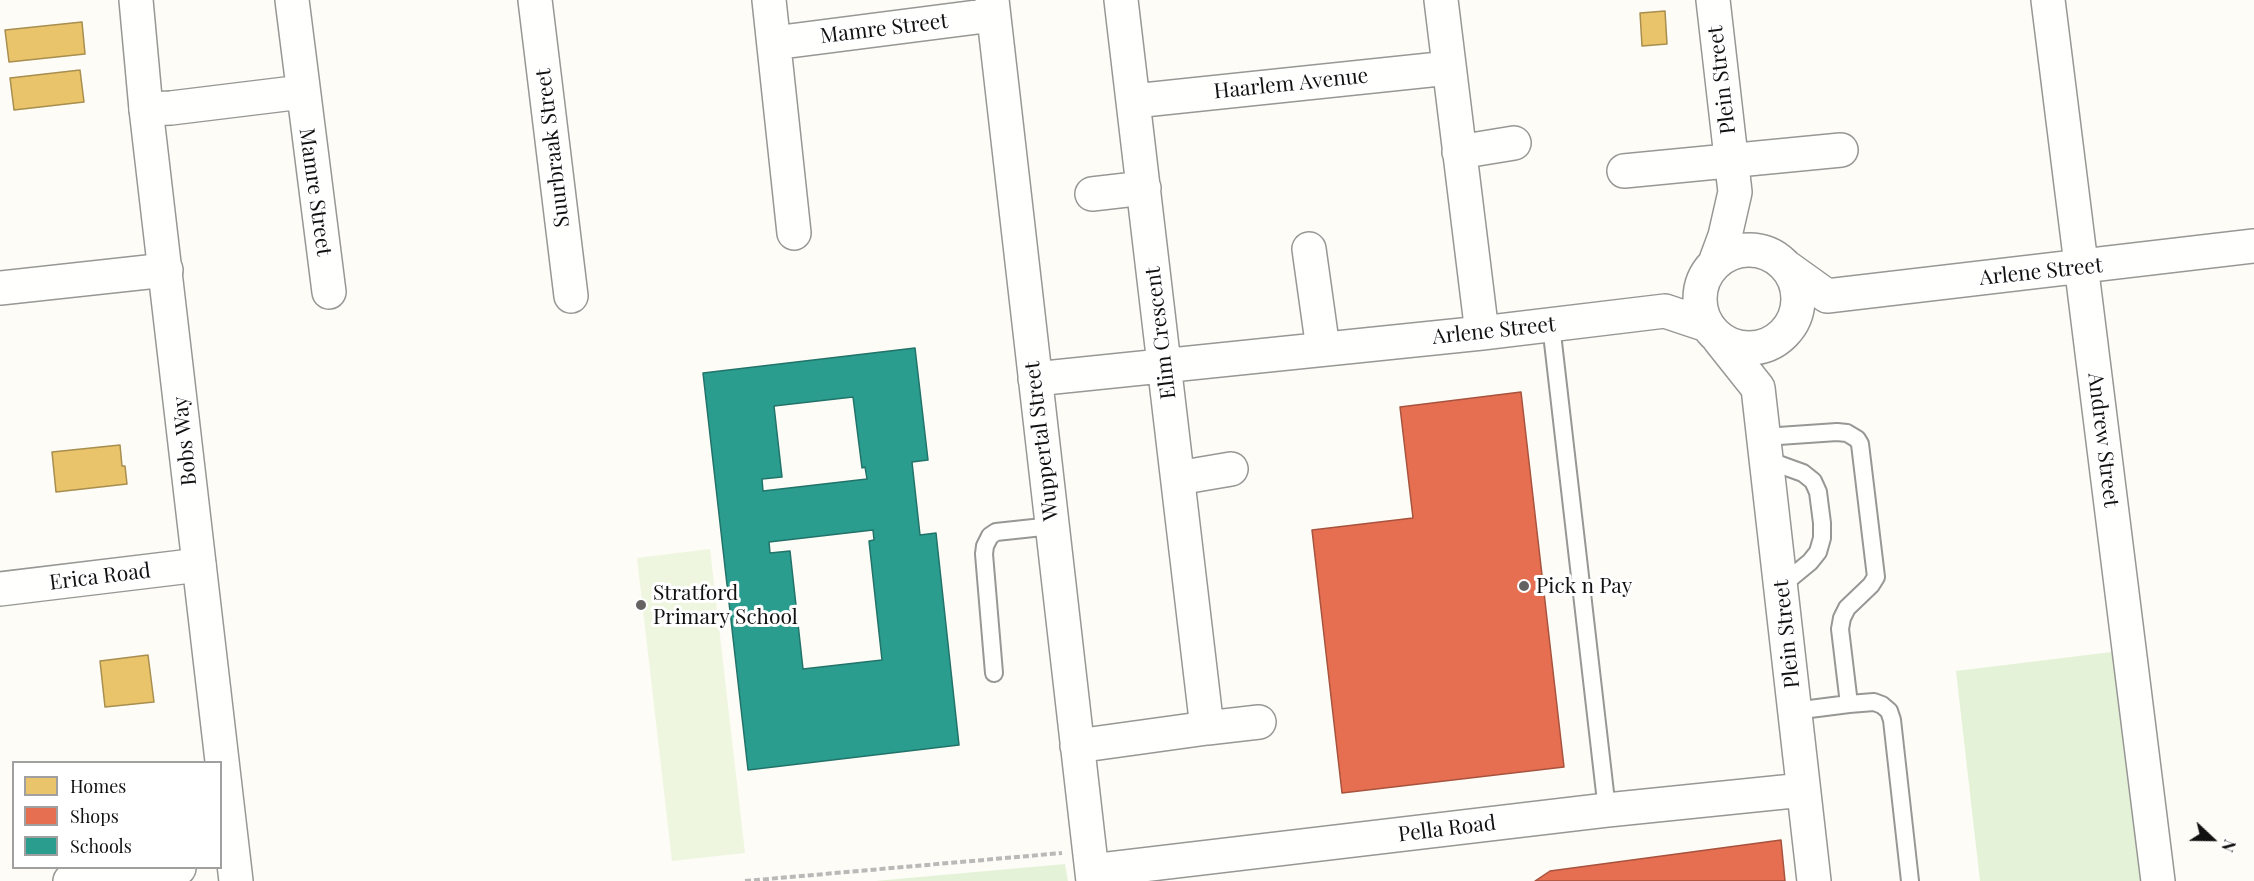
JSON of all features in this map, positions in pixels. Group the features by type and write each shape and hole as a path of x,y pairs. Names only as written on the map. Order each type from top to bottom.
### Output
{"street":[{"name":"Bobs Way","path":"136,0 146,109 166,270 219,761"},
{"name":"Mamre Street","path":"292,0 329,292"},
{"name":"Suurbraak Street","path":"535,0 571,296"},
{"path":"769,0 794,233"},
{"name":"Elim Crescent","path":"1121,0 1207,728"},
{"path":"1441,0 1482,333"},
{"name":"Plein Street","path":"1710,270 1725,236 1735,192 1713,0"},
{"name":"Andrew Street","path":"2048,0 2158,881"},
{"name":"Mamre Street","path":"774,43 993,8"},
{"name":"Wuppertal Street","path":"993,8 1092,867"},
{"name":"Haarlem Avenue","path":"1134,101 1449,68"},
{"path":"146,109 302,92"},
{"path":"1459,152 1514,143"},
{"name":"Plein Street","path":"1624,171 1841,150"},
{"path":"1092,194 1144,188"},
{"name":"Plein Street","path":"1735,192 1753,226 1782,262"},
{"name":"Arlene Street","path":"1827,296 2082,268 2254,246"},
{"path":"1309,249 1323,349"},
{"path":"1665,311 1728,254 1744,249 1760,250 1782,262 1827,296 1805,320 1762,347 1747,349 1732,346 1713,332"},
{"path":"1781,336 1795,318 1799,300 1796,283 1782,262"},
{"path":"0,288 166,270"},
{"path":"1710,270 1700,292 1700,309 1713,332 1758,388"},
{"name":"Arlene Street","path":"1035,379 1482,333 1665,311 1713,332"},
{"name":"Plein Street","path":"1781,336 1758,388 1814,881"},
{"path":"1178,478 1231,469"},
{"name":"Erica Road","path":"0,589 199,565"},
{"path":"1077,746 1259,722"},
{"name":"Bobs Way","path":"222,790 230,868"},
{"name":"Pella Road","path":"1092,867 1803,790"},
{"path":"70,881 163,869"}],"lane":[{"path":"1551,325 1607,810"},
{"path":"1765,448 1837,432 1853,435 1860,444 1876,577 1871,585 1847,608 1842,618 1840,629 1849,704"},
{"path":"1765,448 1813,481 1818,492 1822,523 1822,538 1818,552 1810,562 1782,585"},
{"path":"994,673 985,546 990,536 996,532 1052,526"},
{"path":"1794,711 1874,702 1882,705 1888,711 1892,720 1910,881"}],"path":[{"path":"745,881 1092,867"}],"green space":[{"path":"710,549 745,853 672,861 637,558"},
{"path":"2120,651 2146,881 1980,881 1956,671"},
{"path":"1065,864 1068,881 875,881"}],"building: Homes":[{"path":"1665,11 1667,44 1642,46 1640,13"},
{"path":"82,22 85,54 9,62 5,30"},
{"path":"80,70 84,102 14,110 10,78"},
{"path":"120,445 127,484 56,492 52,452"},
{"path":"148,655 154,702 105,707 100,661"}],"building: Shops":[{"path":"1521,392 1564,767 1342,793 1312,530 1413,518 1400,407"},
{"path":"1781,840 1785,881 1535,881 1550,871"}],"building: Schools":[{"path":"915,348 928,460 912,462 920,535 936,533 959,745 748,770 703,373","holes":["853,397 862,468 865,467 867,479 763,491 762,479 782,477 774,406","873,530 874,540 869,541 882,660 803,669 790,551 770,553 769,542"]}],"place":[{"name":"Pick n Pay","path":"1524,586"},
{"name":"Stratford Primary School","path":"641,605"}]}
